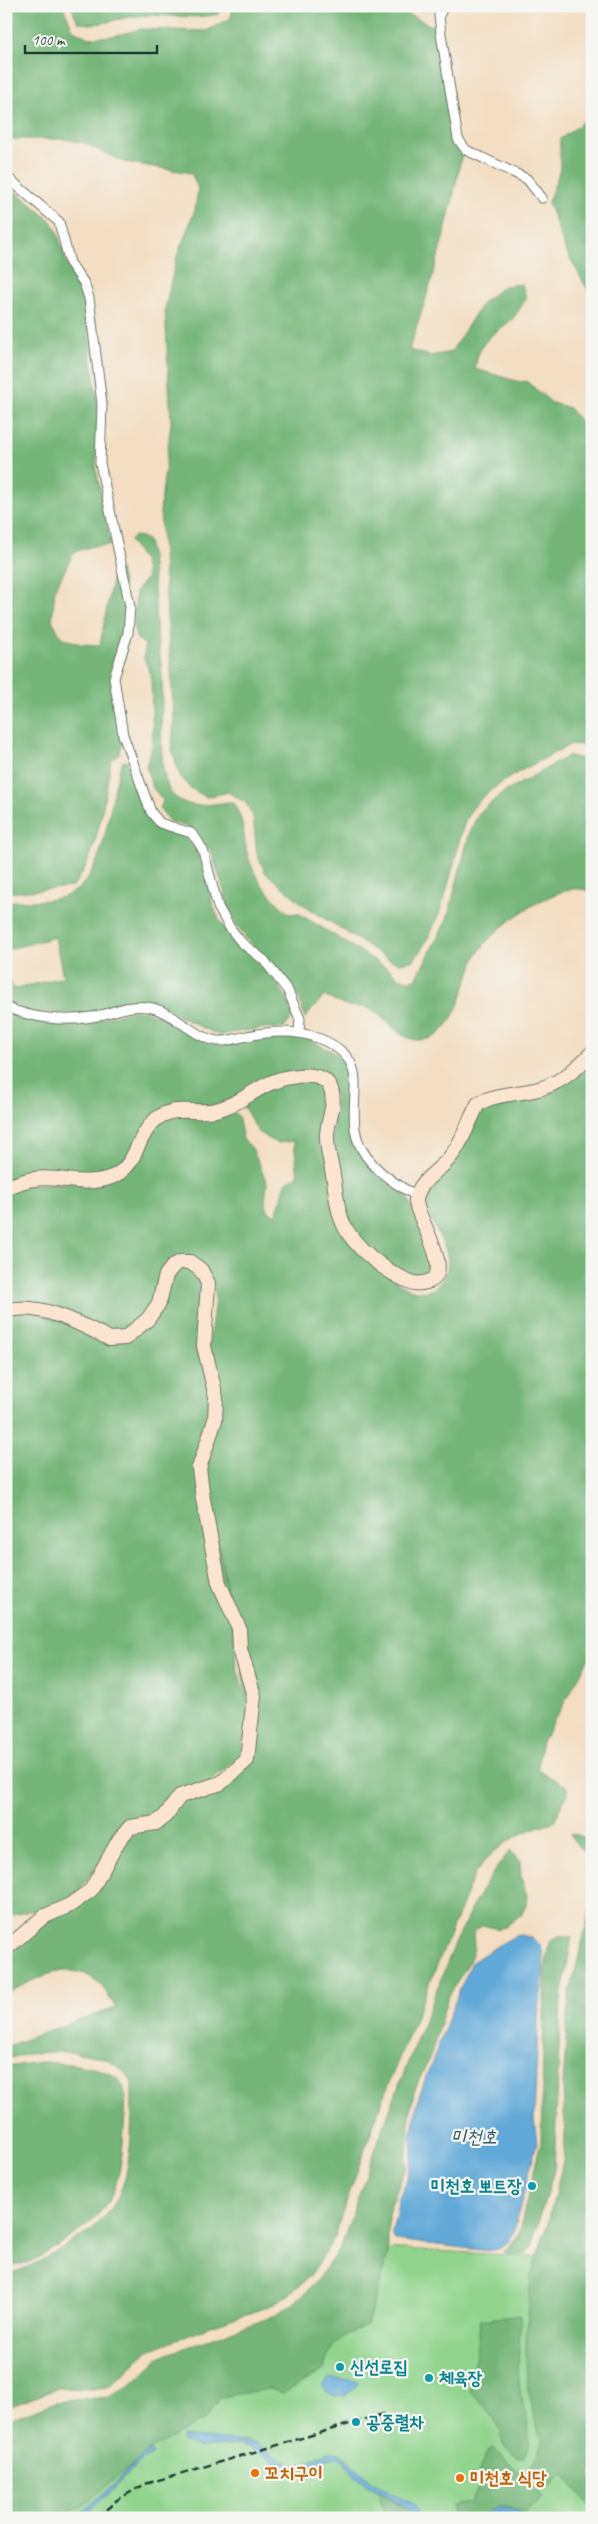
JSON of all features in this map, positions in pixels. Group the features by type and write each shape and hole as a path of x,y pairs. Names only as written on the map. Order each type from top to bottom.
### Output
{"street":[{"path":"444,6 439,15 440,34 458,139 466,150 527,179 542,198"},
{"path":"6,176 59,222 70,263 84,283 89,298 102,404 100,463 130,606 128,633 114,678 115,690 124,736 135,772 151,812 160,823 191,834 198,840 203,850 218,907 230,928 242,943 264,960 288,991 300,1019 299,1032"},
{"path":"6,1007 24,1014 48,1018 91,1018 127,1006 148,1006 165,1013 202,1036 217,1041 231,1041 273,1031 299,1032 318,1038 335,1047 350,1062 356,1074 355,1130 360,1146 391,1183 417,1196"},
{"path":"6,1188 32,1179 88,1182 112,1177 128,1165 146,1131 160,1116 175,1110 215,1110 279,1079 308,1076 320,1077 326,1081 332,1097 328,1143 342,1222 350,1237 386,1267 417,1284 430,1281 436,1274 437,1264 428,1229 421,1219 416,1203 417,1196 425,1181 447,1161 478,1104 486,1099 537,1090 554,1084 572,1073 592,1052"},
{"path":"6,1311 19,1307 37,1310 110,1339 118,1340 137,1330 154,1311 159,1303 166,1274 173,1266 180,1262 190,1262 201,1270 208,1283 204,1346 216,1397 215,1420 199,1468 202,1499 219,1583 239,1628 240,1649 254,1696 247,1760 221,1784 180,1796 165,1816 156,1823 130,1827 119,1840 91,1890 70,1905 43,1918 6,1949"}],"green space":[{"path":"6,6 63,6 73,30 89,38 113,36 141,29 206,31 231,18 233,6 392,6 436,28 454,141 462,153 439,253 409,350 430,356 451,352 483,302 504,286 522,284 526,299 512,320 482,346 475,369 520,382 526,381 552,403 569,408 592,436 592,751 584,745 571,744 504,781 481,799 472,809 463,827 439,913 429,937 413,961 398,963 388,959 304,905 265,872 257,854 253,816 246,803 228,792 206,797 190,788 180,776 172,749 174,719 160,511 171,423 165,309 176,259 195,210 198,188 191,173 124,162 84,143 65,139 6,139"},
{"path":"71,6 218,6 219,14 198,17 153,15 124,18 98,24 85,24 78,22"},
{"path":"592,81 592,292 588,290 566,251 548,202 560,170 560,139 577,126 588,114 589,91"},
{"path":"6,183 50,220 57,231 68,267 78,283 84,298 98,408 96,469 111,545 93,546 74,552 55,589 52,620 61,637 80,644 100,645 115,564 120,569 125,595 127,622 110,670 111,696 122,745 119,754 111,761 99,827 88,860 81,875 72,887 6,893"},
{"path":"134,536 142,537 148,541 152,565 157,636 162,674 162,757 168,787 174,796 187,804 200,805 229,802 234,804 242,824 246,849 254,872 278,903 291,914 298,913 390,970 399,978 409,981 416,979 447,919 471,828 480,812 500,795 568,756 583,759 592,766 592,891 573,889 547,898 519,914 494,934 477,955 463,993 450,1020 442,1031 431,1038 418,1040 410,1038 397,1031 381,1016 368,1008 346,1005 324,996 305,1018 299,998 290,984 246,938 233,920 212,853 193,828 170,822 160,810 163,800 152,787 146,766 153,744 151,674 144,659 145,644 137,639 134,629 136,591 147,578 144,562 130,541"},
{"path":"127,761 141,803 150,818 163,829 183,836 192,844 204,870 215,910 225,929 283,991 293,1017 284,1028 265,1028 218,1035 149,1002 129,1002 89,1014 75,1014 27,1011 6,1001 6,981 9,980 14,989 63,977 55,937 6,950 6,902 55,899 70,894 83,884 100,853 117,778 122,762"},
{"path":"128,1011 145,1011 162,1017 182,1030 223,1046 271,1037 303,1036 337,1054 345,1063 351,1077 352,1137 371,1166 390,1186 407,1196 434,1265 425,1278 407,1275 382,1259 355,1235 347,1221 332,1142 336,1095 305,1072 215,1105 167,1109 123,1166 107,1174 6,1181 6,1012 36,1021 67,1023 83,1022"},
{"path":"592,1063 592,1653 541,1744 538,1770 566,1786 568,1794 559,1809 556,1821 531,1829 509,1840 490,1855 474,1875 386,2090 332,2242 310,2276 288,2295 267,2307 210,2326 149,2350 111,2385 93,2389 59,2388 6,2408 6,2275 38,2262 84,2235 99,2223 111,2209 120,2193 129,2158 132,2083 123,2070 110,2061 94,2056 56,2052 38,2053 6,2059 6,2047 116,2008 98,1982 87,1975 75,1971 51,1973 6,1994 6,1956 40,1924 84,1902 122,1843 132,1835 144,1831 185,1798 225,1786 255,1739 204,1468 212,1443 209,1345 215,1298 214,1283 184,1257 141,1317 128,1328 111,1333 6,1306 6,1192 23,1185 111,1180 163,1119 231,1109 238,1116 243,1139 252,1148 267,1183 265,1202 269,1212 276,1215 286,1182 298,1176 294,1141 277,1143 259,1133 242,1104 278,1084 312,1079 327,1087 331,1198 334,1211 368,1254 392,1278 405,1287 418,1291 431,1290 442,1280 447,1270 448,1260 442,1240 428,1211 428,1195 431,1187 483,1107 561,1086"},
{"path":"178,1267 192,1268 202,1282 210,1403 209,1422 199,1449 234,1632 236,1665 249,1707 241,1756 206,1784 173,1795 151,1817 140,1819 100,1862 79,1890 63,1903 13,1915 6,1912 6,1314 25,1311 126,1341"},
{"path":"570,1833 592,1840 592,1861 574,1841"},
{"path":"510,1851 520,1861 521,1877 528,1899 522,1914 506,1926 497,1929 483,1925 473,1932 474,1948 469,1962 447,1999 431,2054 414,2091 409,2123 406,2167 388,2213 388,2255 367,2325 338,2341 330,2352 324,2369 284,2393 269,2389 220,2397 208,2417 149,2450 84,2505 63,2516 56,2511 46,2518 6,2518 6,2421 55,2402 109,2397 132,2384 158,2359 269,2318 292,2305 314,2284 341,2247 392,2104 461,1931 482,1890"},
{"path":"592,1903 591,2507 563,2474 547,2488 529,2469 539,2452 541,2441 527,2384 526,2346 531,2275 548,2222 563,2162 565,2134 563,2084 569,1996"},
{"path":"557,1937 572,1937 561,1999 554,2170 530,2249 526,2254 509,2254 503,2252 510,2247 518,2236 541,2142 545,1969 549,1942"},
{"path":"40,2062 72,2064 97,2069 108,2073 122,2084 126,2107 120,2166 109,2200 104,2208 87,2225 32,2261 6,2267 6,2067"},
{"path":"403,2249 538,2257 592,2498 592,2518 27,2518 219,2396 326,2354 386,2250"},
{"path":"521,2315 518,2373 520,2391 529,2429 529,2439 523,2457 517,2457 503,2445 492,2415 470,2391 481,2320"},
{"path":"493,2448 525,2477 542,2497 523,2514 507,2507 500,2507 477,2518 452,2518 452,2506 471,2503 480,2483 475,2480 488,2450"},
{"path":"380,2492 410,2510 415,2518 387,2518 379,2500"}],"water":[{"name":"미천호","path":"521,1935 533,1939 539,1944 543,1955 543,1972 539,2003 534,2119 537,2143 513,2234 504,2246 489,2251 395,2240 392,2233 399,2198 406,2183 412,2158 411,2136 419,2096 458,1994 472,1962 515,1936"},
{"path":"330,2378 358,2382 349,2393 336,2396 327,2393 323,2387"},
{"path":"182,2436 255,2443 282,2460 297,2463 310,2461 328,2452 339,2453 372,2482 414,2505 422,2518 415,2518 410,2511 396,2501 373,2489 356,2476 343,2461 336,2457 327,2459 304,2470 293,2471 253,2449 240,2445 200,2448 181,2441"},
{"path":"151,2450 153,2454 137,2463 119,2484 81,2518 75,2518 117,2482 135,2461"},
{"path":"500,2507 521,2512 518,2518 500,2513 489,2518 477,2518"}],"railway":[{"path":"97,2518 117,2500 145,2484 387,2413"}],"place":[{"name":"미천호 뽀트장","path":"532,2186"},
{"name":"신선로집","path":"340,2367"},
{"name":"체육장","path":"429,2378"},
{"name":"공중렬차","path":"356,2422"},
{"name":"꼬치구이","path":"255,2473"},
{"name":"미천호 식당","path":"460,2478"}]}
